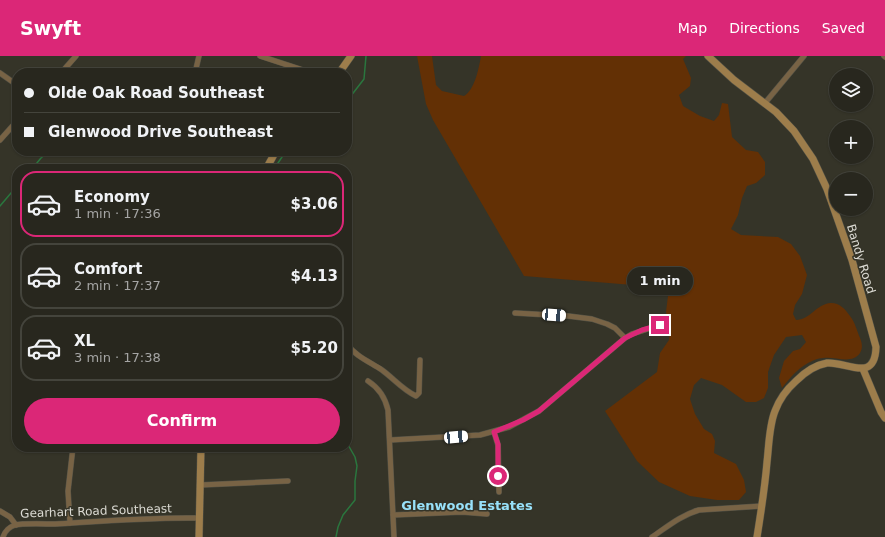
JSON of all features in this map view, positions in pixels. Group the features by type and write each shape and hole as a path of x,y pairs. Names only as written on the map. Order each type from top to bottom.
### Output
{"street":[{"path":"65,68 76,56"},
{"path":"196,68 199,56"},
{"path":"260,56 297,68"},
{"path":"343,68 351,56"},
{"name":"Bandy Road","path":"708,56 734,80 765,103 786,122 815,162 827,189 852,260 875,339 876,354 869,366 863,369"},
{"path":"765,103 804,56"},
{"path":"0,72 12,82"},
{"path":"0,140 12,127"},
{"path":"514,313 592,318 607,324 625,338"},
{"path":"390,440 480,435 494,432 523,420 539,411 625,338 637,332 660,325"},
{"path":"352,350 356,354 382,370 406,390 416,396 419,393 420,360"},
{"path":"757,537 772,419 777,406 796,381 821,365 836,363 863,369 885,418"},
{"path":"368,381 378,388 388,410 394,537"},
{"path":"494,432 498,444 499,492"},
{"path":"70,523 68,492 72,452"},
{"path":"199,537 201,452"},
{"path":"200,484 288,481"},
{"path":"652,537 683,516 698,510 762,506"},
{"name":"Gearhart Road Southeast","path":"0,511 10,517 16,525 199,518"},
{"path":"393,515 462,512 487,514"},
{"path":"3,537 6,530 16,525"}],"shaded area":[{"path":"417,56 432,56 436,85 442,91 464,96 474,84 481,56 686,56 683,59 691,78 690,86 679,95 683,106 700,116 714,121 719,115 722,103 728,104 732,137 746,150 758,152 765,162 765,175 756,183 747,186 742,198 738,215 731,229 741,235 778,237 791,244 800,256 807,275 802,294 795,305 793,314 796,320 805,317 826,304 831,303 840,305 852,318 862,346 860,353 853,359 821,358 804,365 782,388 779,378 784,361 793,351 800,349 806,342 802,335 786,337 774,355 768,372 768,388 764,398 756,402 746,402 722,385 701,378 694,385 690,399 695,414 704,429 712,434 715,441 714,453 736,464 744,480 746,492 739,500 717,500 690,496 659,482 637,461 605,411 657,372 660,353 669,340 670,329 666,312 669,288 524,276 433,120 426,104"}],"waterway":[{"path":"352,95 364,79 366,56"},
{"path":"36,164 44,156"},
{"path":"277,164 283,156"},
{"path":"0,206 12,192"},
{"path":"336,537 343,515 355,500 357,466 352,452"}],"district":[{"name":"Glenwood Estates","path":"467,505"}],"route":[{"path":"498,476 498,444 494,432 509,427 539,411 625,338 642,330 660,325"}]}
